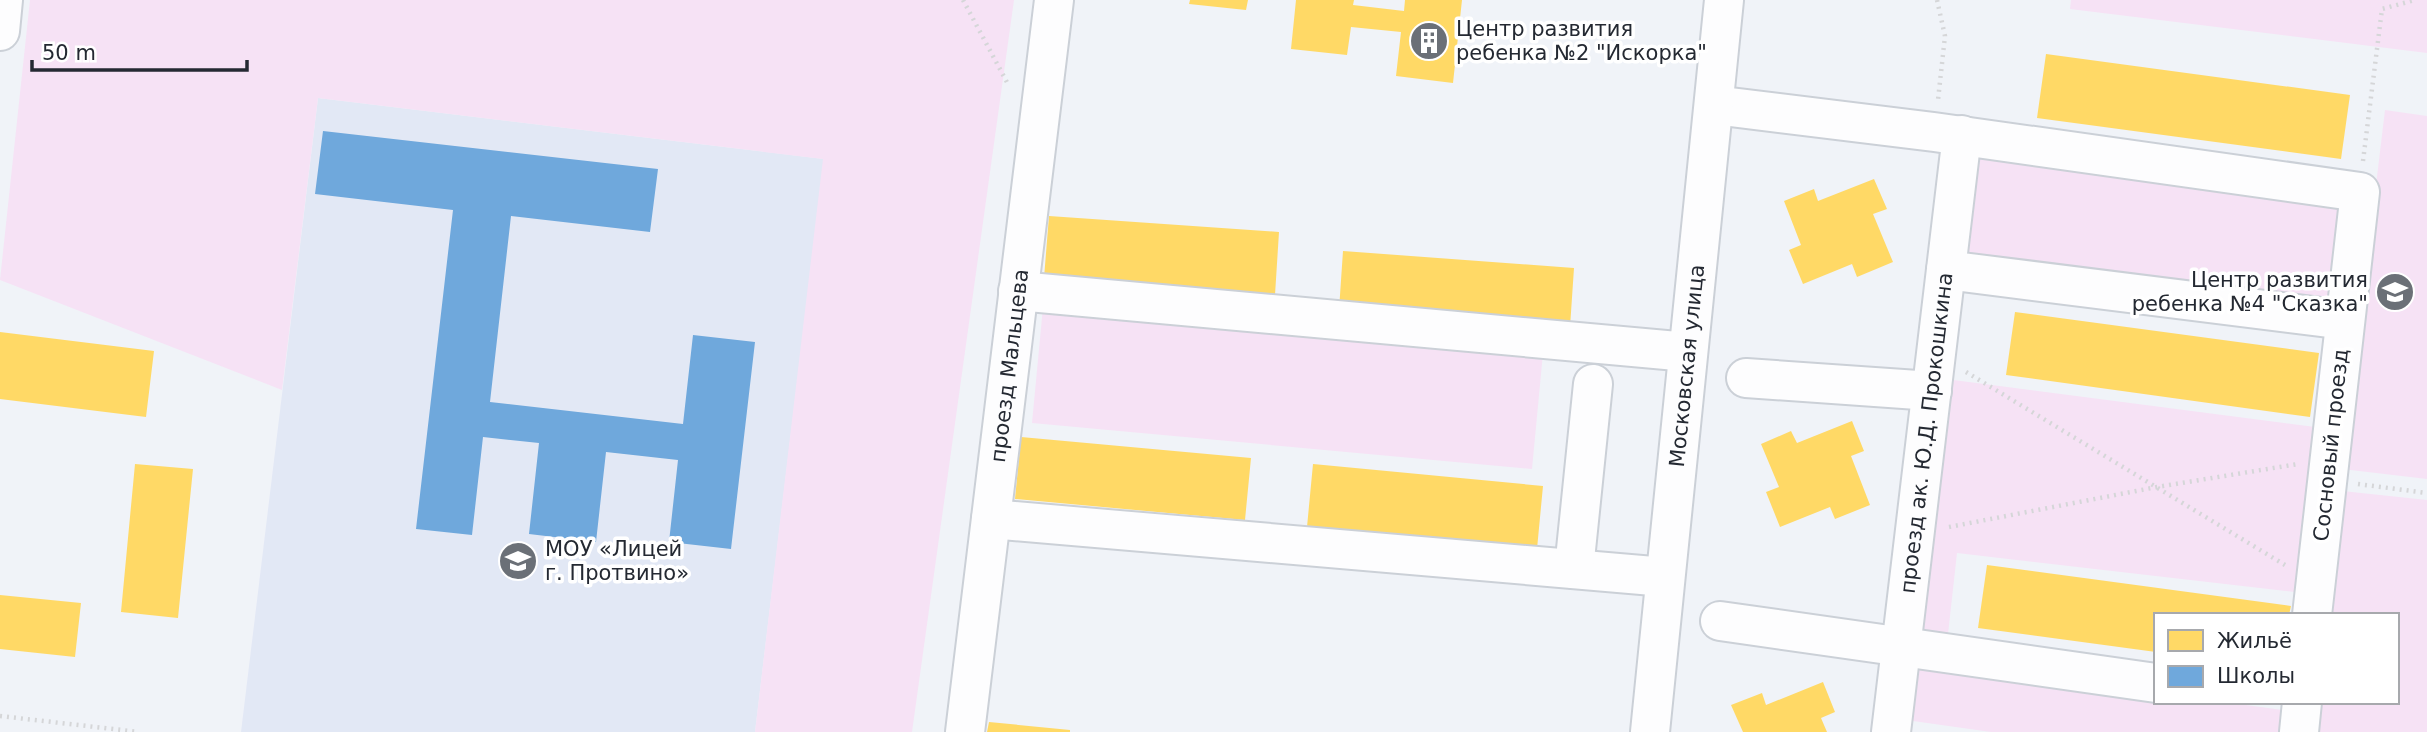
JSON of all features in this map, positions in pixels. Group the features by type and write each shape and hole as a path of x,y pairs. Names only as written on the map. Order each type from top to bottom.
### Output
{"street":[{"path":"0,30 3,0"},
{"name":"проезд Мальцева","path":"965,732 1054,0"},
{"name":"Московская улица","path":"1650,732 1724,0"},
{"path":"1714,105 1948,134 2360,191"},
{"name":"проезд ак. Ю.Д. Прокошкина","path":"1891,732 1946,270 1948,134"},
{"name":"Сосновый проезд","path":"2314,599 2360,191"},
{"path":"1946,270 2346,320"},
{"path":"1018,291 1688,352"},
{"path":"1746,378 1932,391"},
{"path":"1574,569 1593,384"},
{"path":"990,519 1665,577"},
{"path":"1720,621 2154,683"},
{"path":"2299,732 2302,704"}],"path":[{"path":"963,0 1012,92"},
{"path":"1937,0 1944,37 1948,134"},
{"path":"2360,191 2382,9 2415,0"},
{"path":"1937,354 2157,487 2314,599"},
{"path":"1915,533 2157,487 2329,470 2427,493"},
{"path":"0,716 139,732"}],"shaded area":[{"path":"30,0 1014,0 912,732 755,732 823,159 318,98 282,390 0,280"},
{"path":"2071,0 2427,0 2427,53 2070,9"},
{"name":"МОУ «Лицей г. Протвино»","path":"318,98 824,159 755,732 241,732"},
{"name":"Центр развития ребенка №4 \"Сказка\"","path":"2385,110 2427,116 2427,479 2342,469"},
{"path":"1970,149 2338,200 2330,303 1965,262"},
{"path":"1043,307 1543,353 1532,469 1032,423"},
{"path":"1938,378 2315,427 2295,592 1957,553 1947,643 1907,638"},
{"path":"2333,490 2427,500 2427,732 2307,732 2310,704 2399,704 2399,613 2319,613"},
{"path":"1914,659 2154,693 2154,704 2238,704 2289,711 2287,732 1991,732 1906,720"}],"building: Жильё":[{"path":"1190,0 1248,0 1246,10 1189,4"},
{"name":"Центр развития ребенка №2 \"Искорка\"","path":"1296,0 1354,0 1353,5 1404,11 1405,0 1462,0 1453,83 1396,76 1401,32 1351,27 1347,55 1291,49"},
{"path":"2046,54 2350,95 2341,159 2037,118"},
{"path":"1874,179 1887,209 1873,214 1893,262 1857,277 1852,264 1803,284 1789,250 1801,245 1784,201 1814,189 1818,201"},
{"path":"1049,216 1279,232 1275,295 1044,278"},
{"path":"1343,251 1574,268 1570,327 1339,310"},
{"path":"2015,312 2319,353 2310,417 2006,375"},
{"path":"0,332 154,351 146,417 0,399"},
{"path":"1852,421 1864,451 1851,456 1870,505 1835,519 1830,507 1780,527 1766,492 1779,487 1761,444 1791,431 1797,443"},
{"path":"1021,437 1251,458 1245,520 1015,499"},
{"path":"135,464 193,469 178,618 121,612"},
{"path":"1313,464 1543,486 1537,549 1307,527"},
{"path":"1987,565 2291,606 2289,613 2154,613 2154,652 1978,628"},
{"path":"0,595 81,603 75,657 0,649"},
{"path":"1823,682 1835,712 1821,718 1827,732 1743,732 1731,705 1762,693 1766,705"},
{"path":"989,722 1070,730 1070,732 987,732"}],"building: Школы":[{"path":"323,131 658,169 650,232 511,216 490,402 683,424 693,335 755,342 731,549 669,542 678,460 606,452 596,542 529,534 539,443 483,437 472,535 416,529 453,210 315,194"}],"place":[{"name":"Центр развития ребенка №2 \"Искорка\"","path":"1429,41"},
{"name":"Центр развития ребенка №4 \"Сказка\"","path":"2395,292"},
{"name":"МОУ «Лицей г. Протвино»","path":"518,561"}]}
